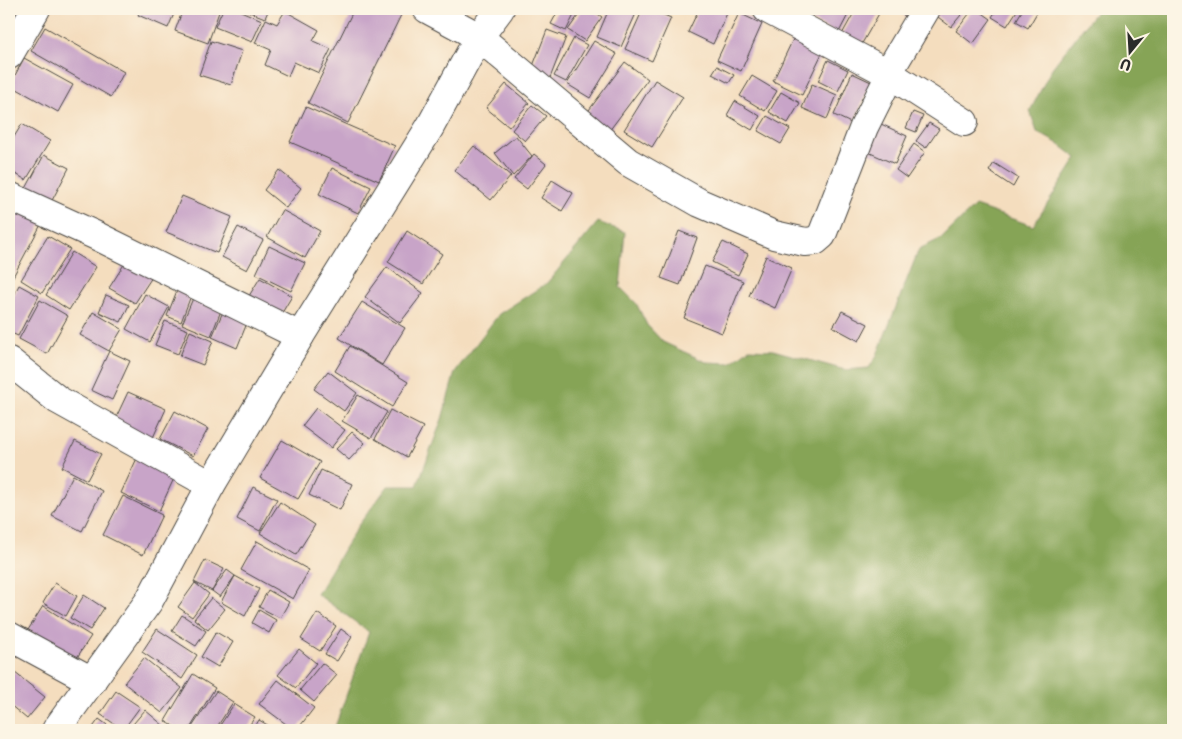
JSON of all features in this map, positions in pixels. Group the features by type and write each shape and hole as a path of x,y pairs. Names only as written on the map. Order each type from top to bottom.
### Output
{"street":[{"path":"9,55 36,9"},
{"path":"427,9 479,37 628,162 700,203 774,235 805,242 815,241 822,234 867,121 886,83 888,73 926,9"},
{"path":"56,730 149,601 211,485 300,336 430,127 479,37 500,9"},
{"path":"767,9 888,73 964,122"},
{"path":"9,196 99,237 300,336"},
{"path":"9,361 58,400 211,485"},
{"path":"9,636 92,681"}],"green space":[{"path":"1098,9 1173,9 1173,730 337,730 335,727 369,632 317,594 357,527 388,486 417,486 442,419 455,372 499,314 547,283 598,222 625,232 620,287 636,303 647,325 663,342 706,362 730,363 749,349 773,350 845,370 869,368 877,355 919,249 942,238 975,206 1033,226 1077,158 1057,143 1037,132 1030,111 1052,68"}],"building":[{"path":"141,9 176,9 168,28 138,15"},
{"path":"183,9 220,9 208,43 175,31"},
{"path":"223,9 236,9 262,20 252,42 215,27"},
{"path":"242,9 269,9 265,18"},
{"path":"354,9 393,9 402,13 348,123 308,103"},
{"path":"559,9 577,9 566,31 551,24"},
{"path":"583,9 591,9 602,17 585,41 568,30"},
{"path":"609,9 638,9 621,47 597,37"},
{"path":"643,9 650,9 671,18 652,61 625,49"},
{"path":"699,9 729,9 713,44 688,32"},
{"path":"794,9 814,9 810,17"},
{"path":"817,9 851,9 838,34 811,20"},
{"path":"856,9 881,10 860,47 841,36"},
{"path":"895,9 912,9 906,17"},
{"path":"938,9 966,9 951,27 934,14"},
{"path":"973,9 977,9 991,19 973,44 956,31"},
{"path":"997,9 1018,9 1007,26 992,17"},
{"path":"1023,9 1039,9 1028,28 1016,21"},
{"path":"285,11 319,30 313,41 331,49 319,73 294,62 288,76 265,65 271,50 255,43 266,19 277,24"},
{"path":"739,13 762,24 741,71 717,60"},
{"path":"45,27 124,72 111,97 31,51"},
{"path":"547,30 566,37 550,78 531,71"},
{"path":"796,33 825,47 802,95 773,81"},
{"path":"574,38 587,45 566,82 554,76"},
{"path":"211,41 242,51 231,85 199,75"},
{"path":"594,41 617,54 590,98 567,84"},
{"path":"24,58 73,85 58,112 10,85"},
{"path":"828,60 848,70 838,91 818,81"},
{"path":"625,62 648,79 609,131 586,114"},
{"path":"717,66 734,75 729,83 712,74"},
{"path":"852,73 871,82 853,124 834,115"},
{"path":"752,76 777,91 765,111 740,96"},
{"path":"655,80 683,97 652,147 624,130"},
{"path":"506,84 529,103 509,127 486,108"},
{"path":"812,84 837,95 827,119 802,108"},
{"path":"781,92 800,103 788,123 769,112"},
{"path":"735,101 760,116 752,130 727,115"},
{"path":"532,105 546,116 525,141 512,130"},
{"path":"306,107 395,146 379,181 290,142"},
{"path":"913,112 923,116 916,132 906,128"},
{"path":"767,116 790,129 781,144 758,131"},
{"path":"929,123 939,129 926,148 916,141"},
{"path":"22,124 50,141 26,180 9,170 9,145"},
{"path":"881,124 907,136 895,164 868,152"},
{"path":"516,136 532,156 513,176 495,153"},
{"path":"914,144 925,152 907,178 896,170"},
{"path":"474,146 511,176 491,200 454,170"},
{"path":"534,154 546,164 527,189 514,179"},
{"path":"44,155 69,168 47,210 22,196"},
{"path":"994,163 1018,178 1013,187 989,171"},
{"path":"332,168 371,187 358,213 319,194"},
{"path":"279,170 301,188 286,208 264,190"},
{"path":"552,180 573,193 562,211 541,198"},
{"path":"182,196 232,217 217,253 166,232"},
{"path":"14,203 44,219 9,284 9,213"},
{"path":"282,210 320,231 305,258 267,237"},
{"path":"238,227 263,240 247,270 222,257"},
{"path":"407,231 442,254 423,284 388,262"},
{"path":"679,231 697,238 680,285 661,278"},
{"path":"48,236 70,249 42,293 21,280"},
{"path":"723,242 748,254 738,275 712,262"},
{"path":"269,246 305,263 291,291 256,274"},
{"path":"72,252 96,267 69,310 46,295"},
{"path":"130,255 156,271 135,303 109,288"},
{"path":"766,256 792,268 775,308 749,296"},
{"path":"705,266 743,281 722,333 684,318"},
{"path":"387,267 423,293 400,323 365,297"},
{"path":"260,278 292,296 276,323 244,304"},
{"path":"19,285 39,296 18,336 9,332 9,305"},
{"path":"178,288 192,293 181,322 167,316"},
{"path":"145,294 169,307 150,342 126,329"},
{"path":"106,295 129,305 121,322 99,312"},
{"path":"194,296 222,308 211,336 182,324"},
{"path":"40,300 68,316 47,354 19,339"},
{"path":"362,302 405,328 382,365 339,338"},
{"path":"225,307 249,318 237,348 212,337"},
{"path":"842,311 868,324 859,341 833,327"},
{"path":"93,312 122,329 109,351 80,335"},
{"path":"165,321 188,330 178,354 155,345"},
{"path":"190,331 213,341 203,365 180,356"},
{"path":"350,346 408,382 392,407 335,371"},
{"path":"109,351 130,361 112,400 91,390"},
{"path":"328,371 357,393 344,411 314,389"},
{"path":"128,392 166,409 151,442 113,424"},
{"path":"358,395 387,412 371,438 342,421"},
{"path":"316,408 345,430 331,448 302,426"},
{"path":"390,410 423,427 407,457 375,439"},
{"path":"175,411 208,429 193,456 160,439"},
{"path":"352,432 365,443 349,460 336,449"},
{"path":"282,440 320,462 298,499 260,478"},
{"path":"75,441 101,454 87,480 62,467"},
{"path":"138,456 176,474 159,511 121,493"},
{"path":"321,470 352,484 340,510 309,495"},
{"path":"73,475 102,491 82,531 52,516"},
{"path":"253,487 277,499 260,531 237,519"},
{"path":"123,496 162,515 143,555 103,535"},
{"path":"280,502 315,525 296,555 260,533"},
{"path":"257,541 309,570 293,599 241,570"},
{"path":"205,560 224,569 212,591 194,582"},
{"path":"227,570 235,576 220,597 212,591"},
{"path":"235,576 259,589 245,616 221,602"},
{"path":"55,583 77,596 66,616 43,603"},
{"path":"195,583 209,594 192,617 178,607"},
{"path":"268,590 289,602 280,618 259,607"},
{"path":"84,595 104,608 90,630 70,618"},
{"path":"211,598 225,609 208,630 194,619"},
{"path":"43,606 91,636 76,659 28,630"},
{"path":"259,610 276,620 269,633 252,623"},
{"path":"317,613 336,626 320,651 301,639"},
{"path":"182,615 206,631 196,646 172,631"},
{"path":"157,629 197,655 182,679 142,652"},
{"path":"341,629 352,637 337,661 325,654"},
{"path":"216,632 233,642 218,667 201,657"},
{"path":"299,649 316,663 296,688 278,675"},
{"path":"144,658 182,688 162,713 124,683"},
{"path":"322,663 337,675 314,702 300,690"},
{"path":"9,668 45,697 27,719 9,704"},
{"path":"193,674 215,688 189,730 180,730 165,721"},
{"path":"278,680 314,708 297,730 294,730 259,704"},
{"path":"116,691 140,707 123,730 100,714"},
{"path":"216,691 233,702 215,730 190,730"},
{"path":"234,704 255,717 246,730 217,730"},
{"path":"145,710 164,726 161,730 128,730"},
{"path":"99,719 114,730 91,730"},
{"path":"259,720 276,730 253,730"}]}
